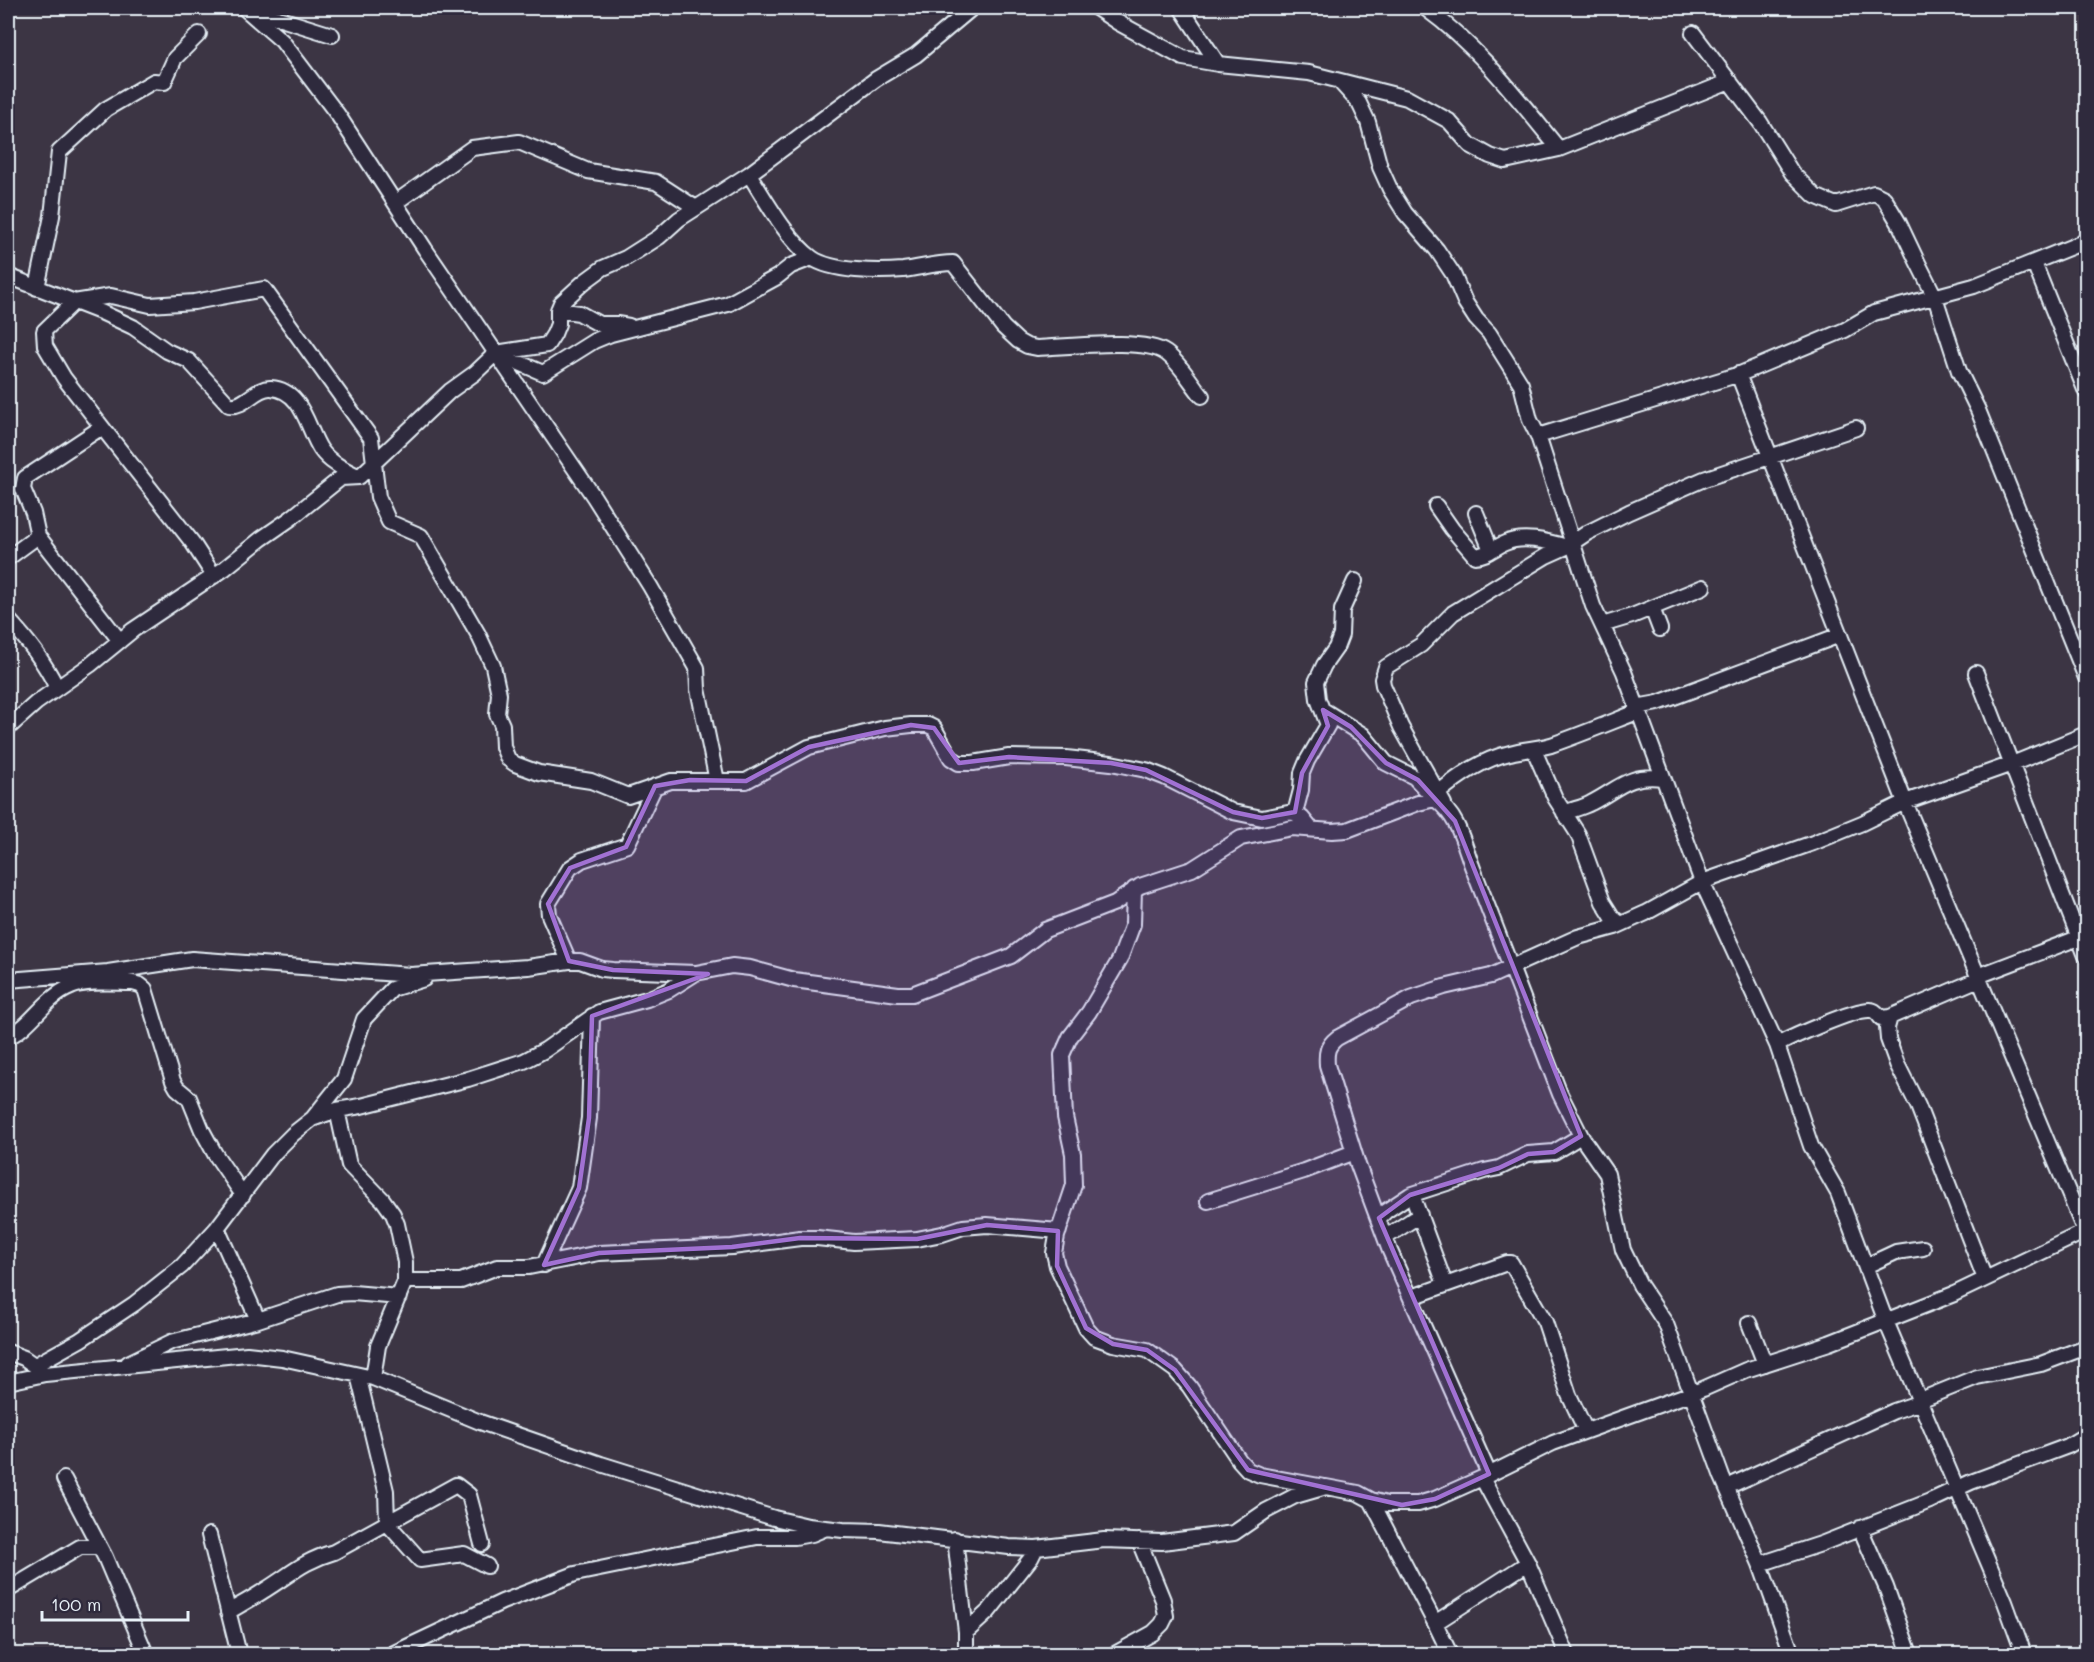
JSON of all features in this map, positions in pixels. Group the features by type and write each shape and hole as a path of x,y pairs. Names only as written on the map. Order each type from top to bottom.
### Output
{"street":[{"path":"244,8 282,40 338,115 594,497 650,586 697,668 700,698 717,781"},
{"path":"258,8 268,15 332,35"},
{"path":"8,728 36,703 214,576 340,478 359,477 450,391 475,373 496,353 547,345 558,324 558,310 561,303 584,282 603,268 642,248 696,208 748,174 876,79 916,55 972,8"},
{"path":"1096,8 1183,58 1218,64 1309,73 1407,98 1449,121 1470,145 1505,161 1559,149 1730,81"},
{"path":"1181,8 1218,64"},
{"path":"1425,8 1462,36 1504,82 1559,149"},
{"path":"1693,33 1760,122 1792,173 1815,196 1836,205 1874,193 1884,198 1899,223 1935,297 1959,371 1986,429 2086,678"},
{"path":"37,288 52,216 59,152 106,109 154,81 164,82 175,58 199,34"},
{"path":"1340,82 1359,103 1368,122 1380,166 1390,189 1405,213 1437,250 1453,274 1465,302 1489,333 1521,384 1569,545 1593,606 1624,672 1636,710 1702,882 1777,1045 1811,1146 1838,1193 1886,1319 2005,1602 2024,1654"},
{"path":"395,203 472,148 519,142 588,171 656,182 696,208"},
{"path":"748,174 788,233 812,258 827,266 903,270 953,263 1003,327 1018,341 1037,348 1138,344 1156,348 1167,353 1202,396"},
{"path":"1538,436 1738,374 1845,330 1874,313 1974,286 2086,241"},
{"path":"496,353 543,373 594,341 634,327 728,304 791,266 812,258"},
{"path":"2034,263 2086,392"},
{"path":"8,276 120,319 167,351 184,357 229,405 240,404 266,389 271,388 284,392 301,407 322,452 359,477"},
{"path":"214,576 192,542 64,378 45,346 44,331 74,302 111,296 150,305 194,302 264,289 371,438 378,497 389,522 421,536 465,610 494,666 499,694 497,714 502,725 503,747 508,759 515,764 539,773 591,781 628,796 671,781 746,781 809,747 885,728 928,726 934,728 951,758 959,763 1009,757 1066,758 1111,763 1146,770 1221,807 1243,814 1262,818 1285,812 1295,813 1311,829"},
{"path":"558,310 579,313 599,324 634,327"},
{"path":"1134,889 1133,924 1120,959 1089,1012 1070,1037 1062,1055 1065,1117 1073,1154 1074,1185 1054,1253 1057,1266 1079,1317 1094,1337 1113,1344 1147,1350 1175,1370 1189,1386 1239,1460 1248,1470 1260,1475 1336,1487 1387,1504 1418,1504 1486,1477 1553,1443 1954,1294 2086,1231 1905,802 1738,374"},
{"path":"102,427 25,478 23,489 33,513 38,536 120,641"},
{"path":"1787,1653 1760,1564 1690,1394 1666,1324 1640,1285 1623,1250 1606,1174 1581,1136 1560,1094 1472,866 1465,841 1455,821 1439,799 1401,728 1383,685 1383,673 1391,663 1421,645 1463,606 1546,556 1629,512 1704,479 1856,428"},
{"path":"1436,506 1472,554 1478,556 1518,539 1569,545"},
{"path":"1476,513 1491,550"},
{"path":"8,558 38,536"},
{"path":"1295,813 1306,761 1327,728 1327,720 1318,699 1316,682 1336,648 1341,635 1342,610 1355,581"},
{"path":"1602,624 1652,608 1703,587"},
{"path":"1652,608 1660,629"},
{"path":"8,619 31,644 57,688"},
{"path":"8,980 108,972 192,959 411,975 580,961 602,969 696,973 732,966 750,968 794,980 912,994 1011,956 1045,930 1115,903 1134,889 1149,882 1202,865 1227,845 1241,838 1292,828 1347,830 1418,803 1439,799 1470,769 1483,762 1510,753 1534,750 1574,737 1636,710 1840,635"},
{"path":"1977,673 2027,807 2083,937 2086,956"},
{"path":"1323,710 1363,735 1386,763 1418,780 1439,799"},
{"path":"1567,1654 1528,1563 1486,1477 1386,1237 1354,1152 1327,1065 1326,1052 1329,1044 1412,998 1444,987 1491,976 1578,937 1646,914 1702,882 1813,843 1905,802 2012,764 2086,734"},
{"path":"1534,750 1564,813 1578,834 1603,902 1613,918 1621,924"},
{"path":"1564,813 1584,806 1622,784 1640,777 1662,778"},
{"path":"568,961 549,915 548,904 570,868 582,860 627,845 655,786"},
{"path":"1777,1045 1796,1035 1857,1012 1869,1010 1876,1012 1881,1018 1890,1017 1978,977 2083,937"},
{"path":"312,1119 337,1110 468,1079 524,1061 545,1050 592,1016 669,990 696,973"},
{"path":"8,1382 40,1369 134,1304 182,1266 217,1228 273,1154 312,1119 344,1079 364,1019 392,989 441,974"},
{"path":"8,1037 20,1030 53,999 72,986 133,983 140,985 145,990 153,1013 173,1081 177,1088 189,1098 215,1154 243,1195"},
{"path":"544,1264 579,1188 589,1118 592,1016"},
{"path":"1890,1017 1888,1039 1897,1064 1918,1106 1985,1279"},
{"path":"337,1110 350,1165 383,1200 397,1224 405,1262 405,1281 378,1346 373,1378"},
{"path":"1379,1218 1386,1211 1413,1195 1499,1168 1528,1154 1554,1152 1581,1136"},
{"path":"1209,1201 1304,1171 1354,1152"},
{"path":"1413,1195 1445,1284"},
{"path":"1386,1237 1420,1215"},
{"path":"405,1281 461,1281 498,1267 517,1268 599,1253 732,1247 800,1238 854,1242 917,1239 971,1226 987,1225 1059,1231"},
{"path":"217,1228 258,1320"},
{"path":"1866,1266 1896,1252 1923,1248"},
{"path":"1412,1297 1511,1263 1545,1322 1569,1395 1586,1431"},
{"path":"119,1367 171,1342 258,1320 343,1293 399,1297"},
{"path":"1749,1323 1766,1364"},
{"path":"1727,1487 1894,1411 1977,1377 2041,1364 2086,1347"},
{"path":"8,1353 24,1358 40,1369 119,1367 247,1354 282,1358 373,1378 480,1422 601,1464 774,1518 825,1528 879,1531 1009,1547 1036,1548 1104,1540 1162,1542 1234,1533 1266,1511 1295,1496 1326,1487"},
{"path":"358,1374 386,1491 387,1523 420,1560 464,1554 487,1566"},
{"path":"1760,1564 1821,1544 1930,1502 1957,1488 2068,1446 2086,1435"},
{"path":"64,1479 105,1557 146,1654"},
{"path":"228,1612 299,1565 334,1552 456,1485 469,1495 482,1544"},
{"path":"1371,1500 1450,1654"},
{"path":"392,1654 502,1602 575,1574 757,1537 795,1537 812,1534 825,1528"},
{"path":"1860,1528 1886,1587 1910,1654"},
{"path":"209,1535 239,1654"},
{"path":"955,1539 966,1632 966,1654"},
{"path":"1115,1654 1153,1633 1166,1616 1163,1600 1139,1541"},
{"path":"8,1590 80,1547 95,1546"},
{"path":"966,1632 989,1611 1031,1558 1036,1548"},
{"path":"1435,1623 1528,1563"}],"highlighted area":[{"path":"1323,710 1351,727 1386,763 1418,780 1455,821 1581,1136 1554,1152 1528,1154 1499,1168 1410,1195 1379,1218 1489,1474 1435,1499 1402,1505 1248,1470 1175,1370 1147,1350 1113,1344 1086,1328 1057,1266 1058,1231 987,1225 917,1239 800,1238 732,1247 599,1253 544,1265 579,1188 589,1118 592,1016 708,974 613,970 569,961 548,904 570,868 626,847 655,786 690,780 746,781 809,747 911,725 934,728 959,763 1009,757 1111,763 1146,770 1233,812 1262,818 1295,812 1302,773 1328,726"}]}
